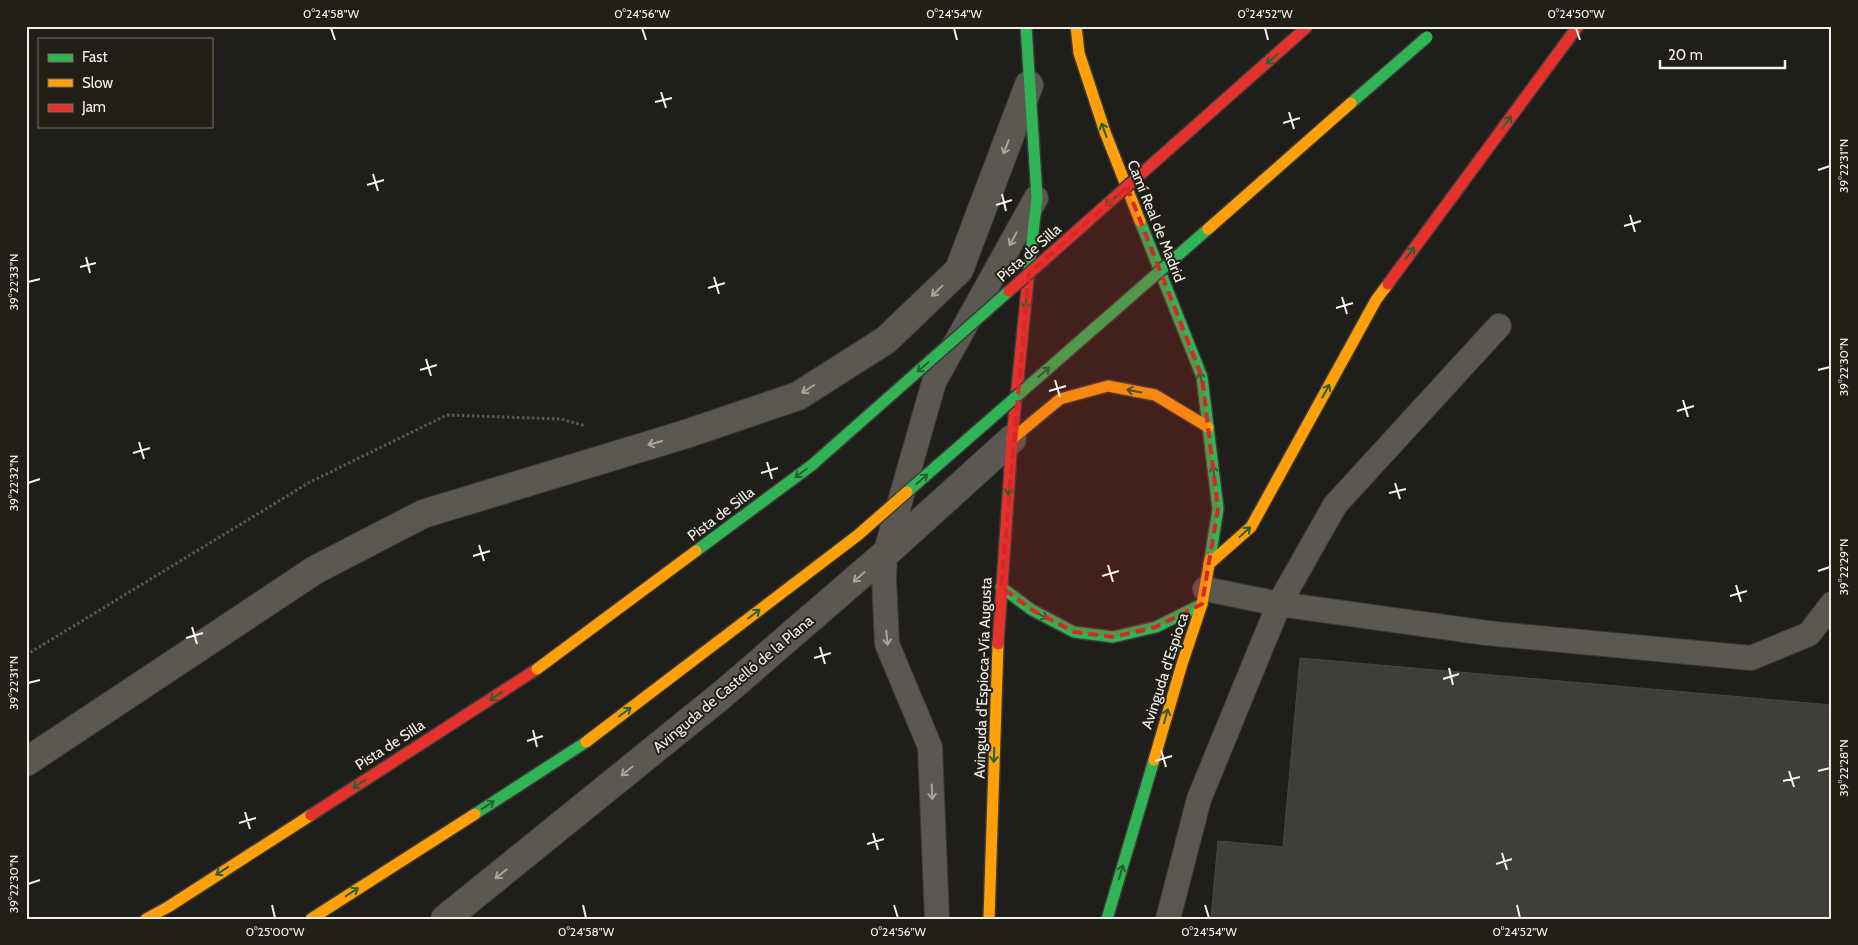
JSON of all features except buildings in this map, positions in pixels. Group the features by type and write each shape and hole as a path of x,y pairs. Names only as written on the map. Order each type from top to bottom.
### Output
{"main road":[{"path":"1012,439 1037,197 1026,26"},
{"name":"Camí Real de Madrid","path":"1076,26 1078,53 1105,132 1202,377 1208,427"},
{"name":"Pista de Silla","path":"146,919 537,669 812,465 1308,26"},
{"path":"1209,564 1251,527 1376,300 1578,26"},
{"path":"311,919 586,742 858,534 1430,34"},
{"path":"1012,439 1060,399 1108,386 1155,395 1208,427"},
{"name":"Avinguda d'Espioca","path":"1107,919 1182,664 1204,596 1218,508 1208,427"},
{"name":"Avinguda d'Espioca-Vía Augusta","path":"989,919 998,632 1012,439"},
{"path":"1001,587 1032,610 1074,632 1113,637 1156,627 1204,596"}],"street":[{"path":"26,762 315,570 423,514 686,434 798,396 886,340 959,270 1029,85"},
{"name":"Avinguda de Castelló de la Plana","path":"445,919 723,694 885,554 1012,439"}],"lane":[{"path":"937,919 930,747 913,702 887,644 884,579 885,554 934,382 1037,197"},
{"path":"1168,919 1199,799 1279,604 1335,505 1499,326"},
{"path":"1204,596 1279,604 1487,633 1751,658 1809,634 1832,604"}],"path":[{"path":"26,655 310,482 447,415 561,419 589,426"}],"highlighted area":[{"path":"1127,187 1202,377 1218,509 1202,604 1156,627 1113,637 1074,632 1032,610 1001,587 1029,273"}],"traffic: fast":[{"path":"1026,26 1037,197 1028,279"},
{"path":"1351,103 1427,37"},
{"path":"1140,221 1202,377 1218,509 1210,559"},
{"path":"907,492 1208,229"},
{"path":"696,551 812,465 1009,291"},
{"path":"1001,587 1032,610 1074,632 1113,637 1156,627 1202,604"},
{"path":"475,814 586,742"},
{"path":"1107,919 1154,760"}],"traffic: slow":[{"path":"1076,26 1079,53 1105,132 1140,221"},
{"path":"1208,229 1351,103"},
{"path":"1209,564 1251,527 1376,300 1388,284"},
{"path":"1012,439 1060,399 1108,386 1155,395 1208,427"},
{"path":"586,742 858,535 907,492"},
{"path":"537,669 696,551"},
{"path":"1154,760 1202,604 1210,559"},
{"path":"989,919 998,644"},
{"path":"311,919 475,814"},
{"path":"146,919 168,907 311,815"}],"traffic: jam":[{"path":"1009,291 1308,26"},
{"path":"1388,284 1578,26"},
{"path":"998,644 1012,439 1028,279"},
{"path":"311,815 537,669"}]}
